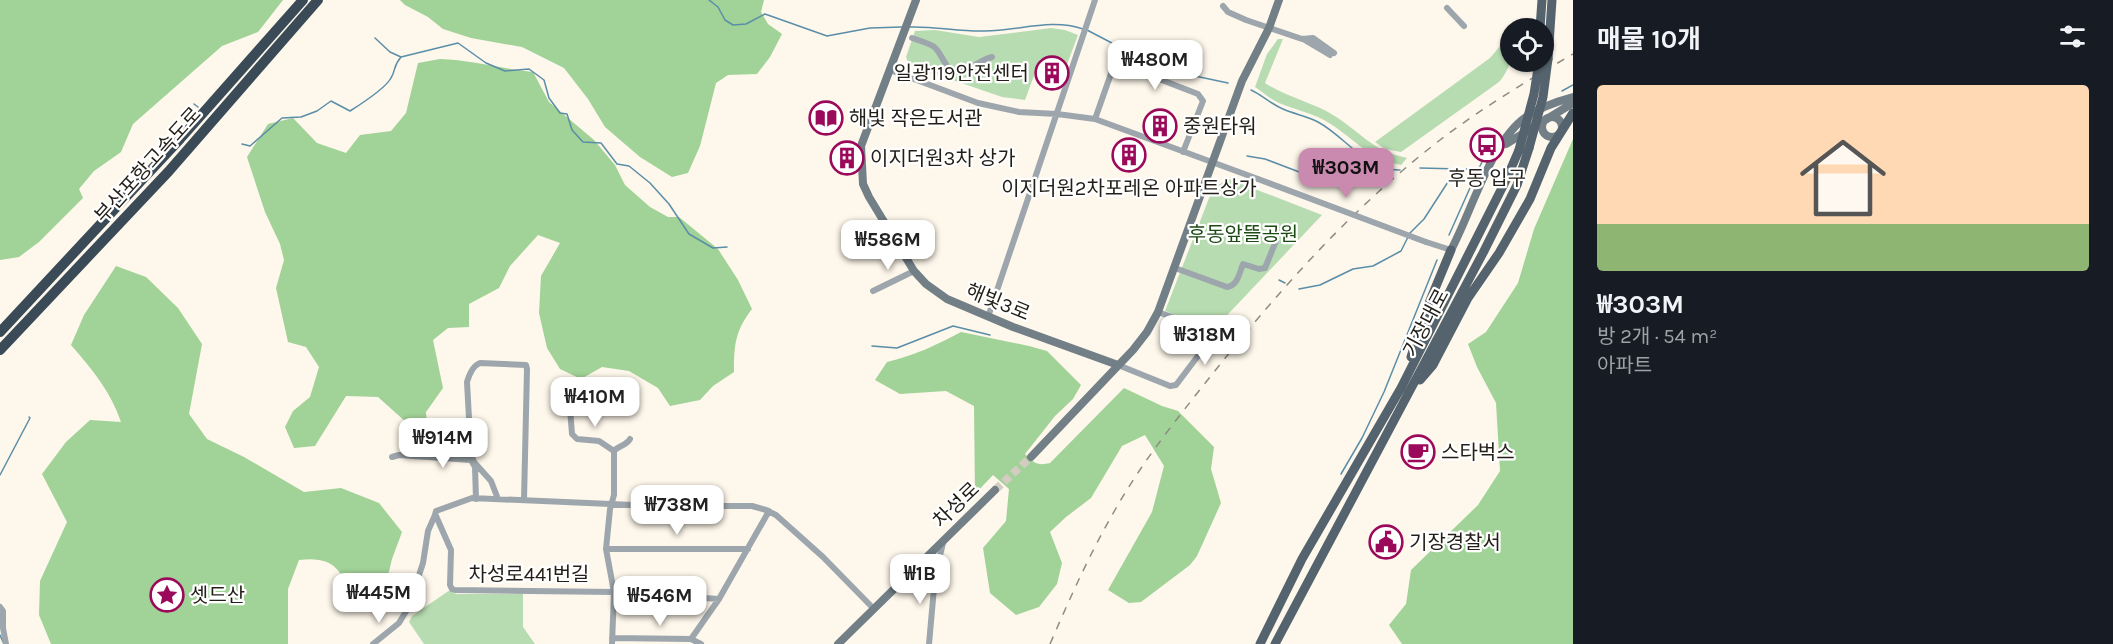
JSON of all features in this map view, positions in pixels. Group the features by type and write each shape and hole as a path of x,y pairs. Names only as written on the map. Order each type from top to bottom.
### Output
{"highway":[{"name":"부산포항고속도로","path":"0,332 180,139 303,0"},
{"name":"부산포항고속도로","path":"0,351 169,171 318,0"}],"main road":[{"path":"1541,18 1542,0"},
{"name":"기장대로","path":"1549,18 1552,0"},
{"name":"기장대로","path":"1275,644 1405,389 1506,180 1518,150 1539,72"},
{"name":"기장대로","path":"1260,644 1302,559 1405,389 1516,185 1543,97 1542,72"},
{"path":"1405,389 1433,365 1468,298 1499,253 1530,199 1551,148 1573,113"},
{"path":"1405,389 1427,308 1450,250"}],"street":[{"name":"해빛3로","path":"916,0 861,146 863,184 914,272 947,299 988,317 1118,365"},
{"path":"988,317 1095,0"},
{"path":"1031,457 1147,332 1158,312 1242,81 1269,28 1279,0"},
{"path":"1223,6 1234,16 1302,39 1334,55"},
{"path":"1447,8 1464,26"},
{"path":"912,38 936,47 951,70"},
{"path":"951,70 968,69 992,57"},
{"path":"1095,119 1113,68 1120,64 1198,94 1202,98 1203,101 1184,152"},
{"path":"890,70 978,103 1019,112 1095,119 1450,250 1500,147 1515,126 1526,117 1573,97"},
{"path":"947,78 951,70"},
{"path":"1500,147 1573,103"},
{"path":"1531,127 1543,131 1550,137 1560,132 1562,124 1558,119 1546,118 1542,124 1543,131"},
{"path":"1175,268 1227,287 1232,286 1236,283 1243,264 1259,269 1265,268 1276,241 1269,238"},
{"path":"873,291 914,272"},
{"path":"1118,365 1170,386 1176,384 1210,340 1211,334 1208,330 1158,312"},
{"path":"476,499 474,462 469,448 467,382 470,374 480,363 526,365 524,500"},
{"path":"570,409 572,434 577,439 599,441 614,451"},
{"path":"630,439 614,451 614,495 606,549 614,591 612,641 691,639 700,644"},
{"path":"392,457 399,455 471,460 490,481 498,499"},
{"name":"차성로","path":"838,644 995,490"},
{"path":"373,644 399,623 405,615 414,594 423,563 428,531 436,511 466,499 656,506 752,506 770,511 823,557 873,608"},
{"path":"691,639 719,599 770,511"},
{"name":"차성로441번길","path":"435,516 451,550 452,589 614,591 719,599"},
{"path":"929,644 935,577 944,539"},
{"path":"606,549 748,549"},
{"path":"923,561 935,577"},
{"path":"0,607 3,611 6,644"}],"green space":[{"path":"0,0 283,0 258,32 222,46 133,124 121,152 94,171 79,189 83,198 39,242 19,257 0,260"},
{"path":"400,0 764,0 761,12 768,24 782,34 770,57 757,74 728,75 716,83 700,146 688,173 672,177 640,157 605,127 588,99 564,68 522,47 471,38 443,29"},
{"path":"1051,28 1078,35 1066,67 1040,59 1025,100 1002,97 909,65 906,57 915,31 935,30 979,37"},
{"path":"1278,39 1283,39 1265,83 1328,112 1383,150 1407,158 1401,165 1388,162 1368,152 1333,125 1311,114 1279,103 1255,87 1267,54"},
{"path":"1500,46 1500,72 1506,72 1499,82 1401,152 1385,149 1375,142 1490,58"},
{"path":"440,59 533,72 549,102 594,140 615,165 625,185 650,207 668,217 679,217 718,249 738,280 752,309 739,331 734,354 734,372 713,386 700,400 670,406 658,388 629,371 602,367 581,379 560,369 547,348 539,313 541,276 560,243 538,235 510,266 499,288 469,304 469,327 448,328 433,340 443,388 426,412 427,424 416,431 378,397 346,396 315,446 294,448 285,427 293,411 310,397 319,367 306,347 288,342 276,288 284,260 247,157 268,124 293,118 317,143 346,153 360,135 391,131 406,113 418,63"},
{"path":"1573,139 1573,644 1402,644 1389,625 1406,604 1411,570 1478,505 1500,471 1496,403 1468,344 1486,332 1518,283 1534,229"},
{"name":"후동앞뜰공원","path":"1229,179 1322,215 1214,329 1165,311 1213,188"},
{"path":"116,266 146,277 178,308 202,344 189,414 207,439 244,457 304,492 341,488 379,503 402,532 392,559 384,592 370,605 354,599 345,580 329,563 311,559 299,560 288,589 288,644 51,644 39,615 40,581 67,522 42,474 66,442 90,420 121,422 106,391 71,345 84,315"},
{"path":"961,332 1047,351 1081,385 1073,399 1055,416 1025,454 1036,463 1050,463 1124,388 1178,411 1214,447 1211,469 1221,503 1197,556 1190,565 1141,602 1129,603 1108,590 1152,512 1164,466 1145,435 1122,446 1091,498 1050,532 1062,563 1057,584 1039,607 1016,615 990,593 983,548 1006,521 1009,489 993,475 975,494 974,406 946,391 900,394 875,380 887,362 925,350"},
{"path":"450,590 456,594 523,594 523,627 535,644 424,644 409,622 412,616"}],"waterway":[{"path":"709,0 718,7 725,20 733,25 746,24 765,14 827,36 870,28 902,27"},
{"path":"909,27 985,31 1059,25 1083,29"},
{"path":"1087,30 1129,52 1167,56 1176,60 1195,76 1228,83"},
{"path":"375,38 390,52 401,57 458,43 486,63 505,71 529,69 544,80 549,98 560,113 567,114 572,130 583,142 601,143 617,164 629,166 650,183 669,204 689,234 713,248 727,247"},
{"path":"242,144 250,146 282,118 301,117 317,111 331,101 350,111 384,87 393,75 401,57"},
{"path":"1562,91 1573,85"},
{"path":"1251,90 1287,111 1318,122 1377,165 1400,170"},
{"path":"194,104 198,107"},
{"path":"1247,156 1265,159 1336,186 1367,162"},
{"path":"1466,169 1478,170 1482,162"},
{"path":"1420,168 1460,169"},
{"path":"1410,233 1424,219 1457,168"},
{"path":"1449,235 1478,170"},
{"path":"1299,289 1320,285 1353,269 1373,266 1401,251 1408,237"},
{"path":"1341,474 1362,438 1384,392 1437,260"},
{"path":"1279,280 1285,283"},
{"path":"872,346 897,348 953,326 990,335"},
{"path":"0,475 29,417"},
{"path":"0,635 3,642"}],"tunnel":[{"path":"995,490 1031,457"}],"railway":[{"path":"1050,644 1097,543 1136,475 1210,377 1290,282 1377,193 1440,140 1488,106 1573,54"}],"place":[{"name":"일광119안전센터","path":"1052,73"},
{"name":"해빛 작은도서관","path":"826,118"},
{"name":"중원타워","path":"1160,126"},
{"name":"후동 입구","path":"1487,145"},
{"name":"이지더원2차포레온 아파트상가","path":"1129,155"},
{"name":"이지더원3차 상가","path":"847,158"},
{"name":"스타벅스","path":"1418,452"},
{"name":"기장경찰서","path":"1386,542"},
{"name":"셋드산","path":"167,595"}]}
